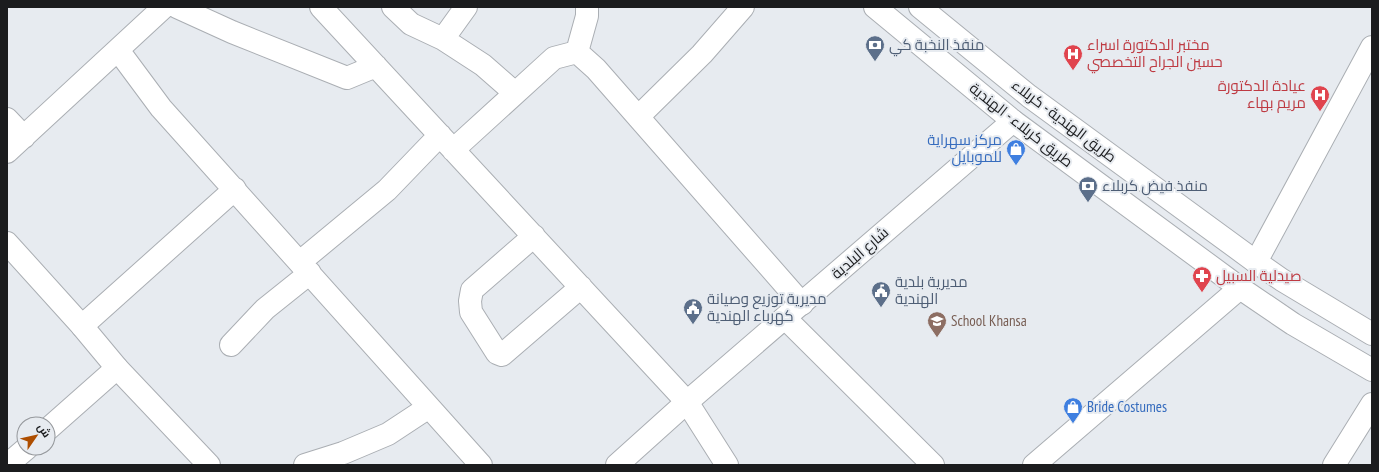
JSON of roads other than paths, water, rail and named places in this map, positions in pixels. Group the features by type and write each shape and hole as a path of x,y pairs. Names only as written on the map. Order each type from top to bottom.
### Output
{"street":[{"path":"7,152 164,7"},
{"path":"177,7 232,32 348,78 376,66"},
{"path":"321,7 687,402 727,465"},
{"path":"393,7 410,24 443,39 484,65 516,93"},
{"path":"443,39 466,7"},
{"path":"577,52 587,16 587,7"},
{"path":"638,118 702,54 743,7"},
{"name":"طريق كربلاء - الهندية","path":"875,7 1013,121 1240,288 1293,324 1372,370"},
{"name":"طريق الهندية - كربلاء","path":"920,7 1029,96 1256,262 1282,280 1372,334"},
{"path":"1256,262 1372,47"},
{"path":"118,50 161,108 481,465"},
{"path":"231,345 305,268 387,190 447,142 516,93 554,58 577,52"},
{"path":"577,52 596,69 802,304"},
{"path":"7,119 24,137"},
{"name":"شارع البلدية","path":"617,465 687,402 1013,121"},
{"path":"82,326 234,189"},
{"path":"534,236 472,290 470,301 471,312 497,353 502,355 581,287"},
{"path":"7,243 82,326 117,368 209,465"},
{"path":"1034,465 1240,288"},
{"path":"785,318 933,465"},
{"path":"56,422 117,368"},
{"path":"1334,465 1372,404"},
{"path":"305,465 343,453 388,434 429,407"},
{"path":"8,465 18,456"}],"place":[{"name":"منفذ النخبة كي","path":"875,62"},
{"name":"مختبر الدكتورة اسراء حسين الجراح التخصصي","path":"1073,71"},
{"name":"عيادة الدكتورة مريم بهاء","path":"1320,112"},
{"name":"مركز سهراية للموبايل","path":"1016,166"},
{"name":"منفذ فيض كربلاء","path":"1088,203"},
{"name":"صيدلية السبيل","path":"1202,293"},
{"name":"مديرية بلدية الهندية","path":"881,308"},
{"name":"مديرية توزيع وصيانة كهرباء الهندية","path":"693,325"},
{"name":"School Khansa","path":"937,338"},
{"name":"Bride Costumes","path":"1073,424"}]}
